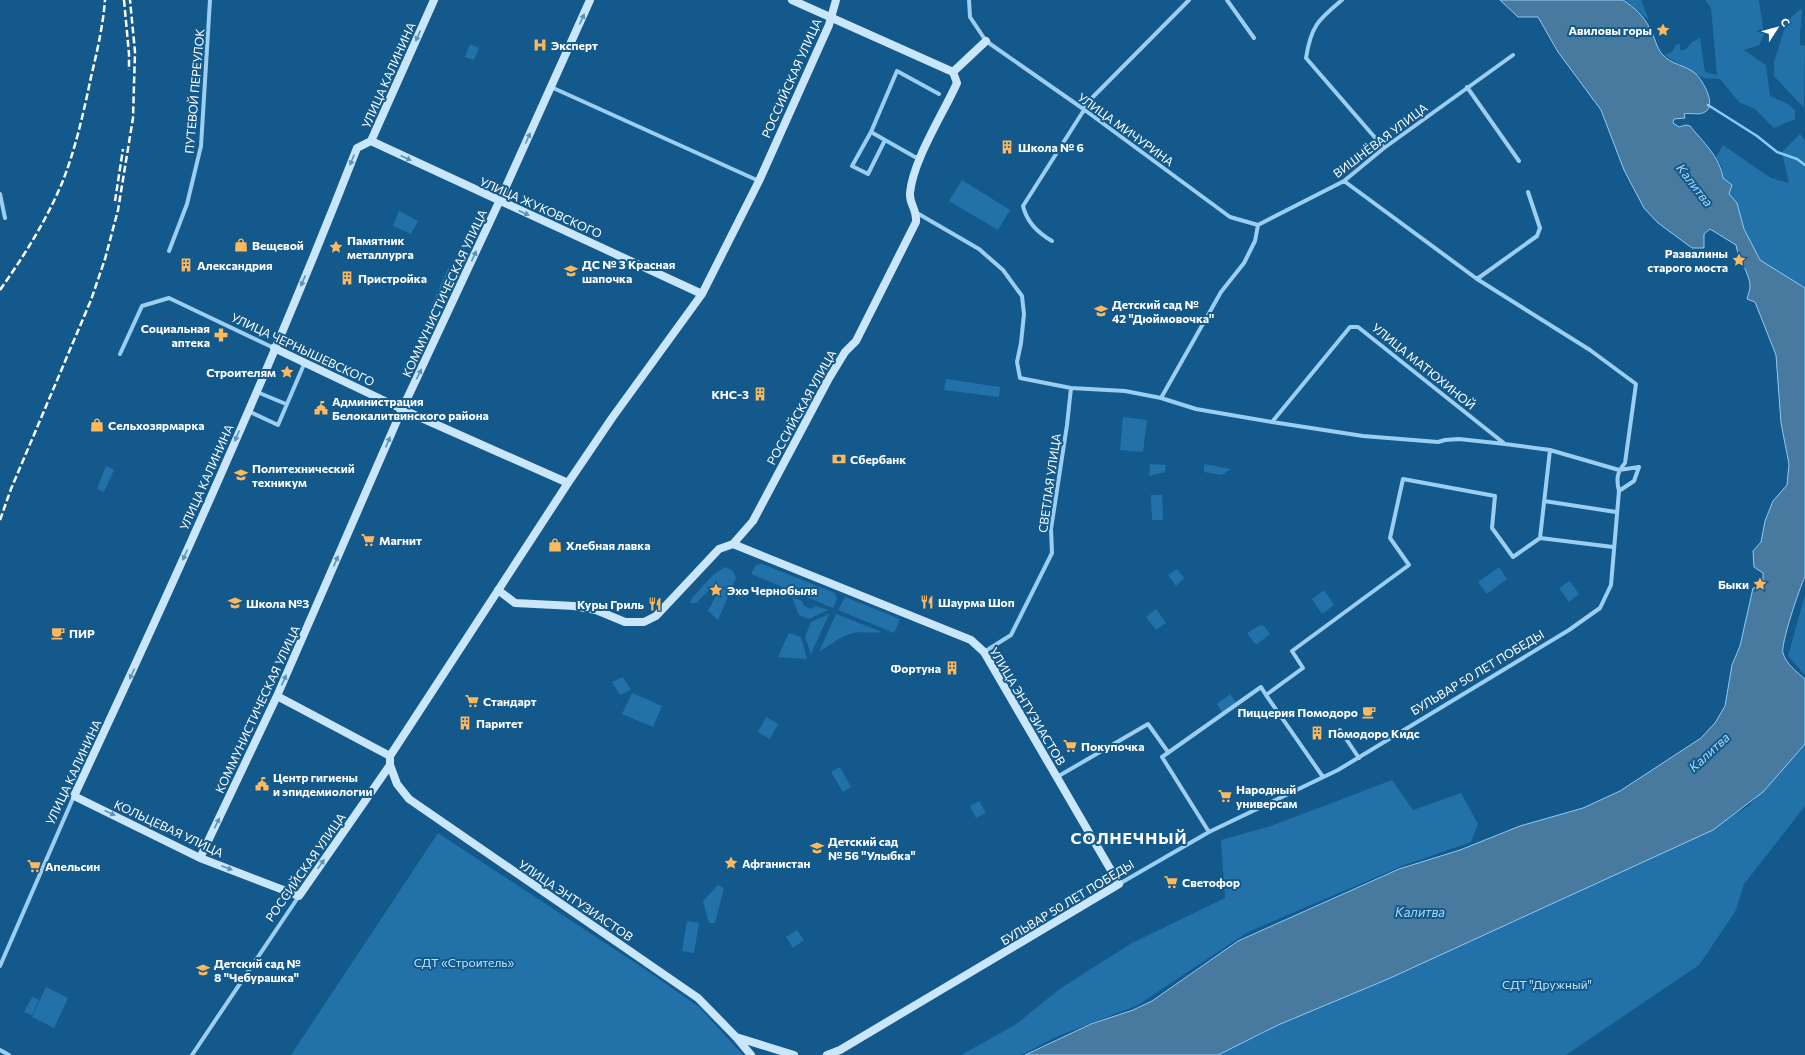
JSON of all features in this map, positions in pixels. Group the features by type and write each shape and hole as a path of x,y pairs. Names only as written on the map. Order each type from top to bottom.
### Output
{"street":[{"name":"ПУТЕВОЙ ПЕРЕУЛОК","path":"169,251 187,204 201,146 210,0"},
{"name":"УЛИЦА КАЛИНИНА","path":"0,966 74,796 140,657 248,411 357,148 371,141 434,0"},
{"name":"КОММУНИСТИЧЕСКАЯ УЛИЦА","path":"200,858 277,696 403,409 499,202 590,0"},
{"path":"792,0 953,72 958,83 921,157 912,182 910,195 911,203 916,213 979,249 1004,270 1022,296 1024,314 1022,343 1017,362 1020,378 1070,388 1125,391 1161,398 1196,409 1363,436 1438,442 1445,440 1472,440 1550,450 1619,470 1639,467 1634,481 1619,491"},
{"name":"РОССИЙСКАЯ УЛИЦА","path":"390,756 568,483 612,418 702,294 759,181 831,17 836,0"},
{"path":"953,72 986,41 970,17 968,0"},
{"path":"1052,241 1042,235 1032,225 1025,214 1023,206 1083,109 1189,0"},
{"path":"1227,0 1254,38"},
{"path":"1342,0 1321,18 1309,38 1306,58 1384,148"},
{"name":"УЛИЦА МИЧУРИНА","path":"986,41 1083,109 1230,217 1258,225"},
{"name":"ВИШНЁВАЯ УЛИЦА","path":"1258,225 1344,180 1384,148 1513,55"},
{"path":"885,140 868,174 852,166 871,132 897,71 939,94"},
{"path":"551,87 759,181"},
{"path":"1467,87 1519,161"},
{"path":"871,132 915,157 921,157"},
{"name":"УЛИЦА ЖУКОВСКОГО","path":"371,141 499,202 702,294"},
{"path":"1266,695 1303,668 1292,651 1409,565 1390,538 1403,479 1495,496 1492,528 1513,557 1540,538 1613,547 1619,491 1617,482 1619,470 1625,463 1636,384 1590,350 1477,279 1344,180"},
{"path":"1477,279 1537,236 1540,228 1528,192"},
{"path":"0,194 5,218"},
{"name":"РОССИЙСКАЯ УЛИЦА","path":"498,590 515,603 574,606 596,610 624,622 644,622 656,616 719,549 733,544 753,521 828,380 845,352 856,341 916,222 916,213"},
{"path":"1161,398 1221,292 1244,263 1254,241 1258,225"},
{"name":"УЛИЦА ЧЕРНЫШЕВСКОГО","path":"120,354 142,306 169,298 403,409 568,483"},
{"name":"УЛИЦА МАТЮХИНОЙ","path":"1272,422 1350,327 1358,327 1505,444"},
{"path":"248,411 278,425 305,362"},
{"name":"СВЕТЛАЯ УЛИЦА","path":"984,652 1011,635 1052,553 1051,529 1067,425 1070,388"},
{"path":"256,392 286,404"},
{"path":"1540,538 1550,450"},
{"path":"1544,501 1616,512"},
{"name":"УЛИЦА ЭНТУЗИАСТОВ","path":"733,544 971,640 984,652 1119,884"},
{"name":"БУЛЬВАР 50 ЛЕТ ПОБЕДЫ","path":"827,1055 840,1050 1209,832 1359,758 1398,735 1448,702 1569,630 1600,608 1611,585 1613,547"},
{"path":"1209,832 1162,757 1261,687 1323,777"},
{"path":"277,696 390,756 390,765"},
{"path":"1057,778 1148,724 1168,752"},
{"path":"1340,730 1359,758"},
{"name":"РОССИЙСКАЯ УЛИЦА","path":"192,1055 299,896 390,765"},
{"name":"УЛИЦА ЭНТУЗИАСТОВ","path":"390,765 397,784 409,799 698,998 736,1037 751,1055"},
{"name":"КОЛЬЦЕВАЯ УЛИЦА","path":"74,796 200,858 299,896"},
{"path":"736,1037 794,1055"},
{"path":"0,1050 9,1055"}],"green space":[{"path":"1625,0 1641,0 1649,20"},
{"path":"1705,0 1759,0 1764,35 1759,45 1744,50 1766,65 1770,96 1788,104 1795,110 1795,119 1774,128 1755,109 1739,102 1720,79 1704,78 1664,55 1672,52 1676,45 1680,44 1680,50 1685,50 1692,42 1700,38 1705,72 1717,75 1711,8"},
{"path":"1802,8 1800,45 1805,46 1804,108 1774,76 1774,62 1787,21"},
{"path":"470,44 479,48 474,60 465,57"},
{"path":"1800,134 1805,141 1805,288 1760,260 1744,229 1737,203 1729,194 1723,178 1722,167 1716,157 1723,145 1771,178 1789,183 1782,152"},
{"path":"962,180 1010,210 998,230 949,201"},
{"path":"399,211 418,221 411,234 393,226"},
{"path":"448,268 450,269 429,317 427,316"},
{"path":"946,379 1000,387 999,397 944,390"},
{"path":"1123,417 1147,420 1143,452 1120,450"},
{"path":"1150,464 1166,465 1165,472 1149,476"},
{"path":"1204,464 1231,469 1222,475 1204,472"},
{"path":"106,466 114,470 104,492 97,489"},
{"path":"1151,495 1162,495 1163,520 1152,520"},
{"path":"762,564 835,593 837,599 833,608 751,574 756,565"},
{"path":"725,567 733,571 736,578 718,620 708,611 720,588 715,584 696,603 690,603 692,598 714,574"},
{"path":"1499,567 1507,579 1487,594 1478,582"},
{"path":"1177,569 1184,578 1176,586 1168,575"},
{"path":"1570,581 1579,594 1569,602 1559,588"},
{"path":"1324,590 1334,605 1322,614 1312,599"},
{"path":"1805,595 1805,675 1788,656"},
{"path":"792,597 802,601 804,606 811,609 816,606 828,610 809,619 799,615"},
{"path":"845,597 900,619 894,633 838,610"},
{"path":"1156,609 1166,623 1156,630 1146,617"},
{"path":"829,614 811,654 805,637 811,622"},
{"path":"836,614 882,632 856,632 849,634 819,652"},
{"path":"1260,625 1264,626 1270,634 1256,645 1247,633"},
{"path":"789,633 801,637 807,659 778,657"},
{"path":"623,677 631,690 620,695 612,682"},
{"path":"632,693 662,706 653,727 622,714"},
{"path":"1230,694 1236,702 1222,712 1217,704"},
{"path":"766,717 778,724 770,739 758,732"},
{"name":"СДТ \"Дружный\"","path":"1805,736 1805,806 1744,884 1735,912 1699,965 1566,1055 1210,1055 1256,1037 1340,989 1514,922 1713,828 1750,805 1798,750"},
{"path":"840,767 851,787 843,792 831,772"},
{"path":"1392,780 1413,810 1461,793 1478,824 1471,842 1402,866 1248,932 1138,1005 1058,1036 1021,1055 961,1055 1015,1025 1061,988 1132,943 1225,898 1221,840 1271,826"},
{"path":"979,801 986,813 976,818 970,806"},
{"name":"СДТ «Строитель»","path":"438,833 649,972 699,1007 743,1055 291,1055"},
{"path":"718,885 724,888 715,923 709,923 703,901"},
{"path":"687,921 699,923 694,953 682,951"},
{"path":"797,930 804,940 793,948 786,937"},
{"path":"46,987 68,998 54,1028 32,1017"},
{"path":"32,997 39,1000 32,1015 24,1012"}],"water":[{"name":"Калитва","path":"1500,0 1623,0 1635,9 1648,24 1662,54 1666,58 1696,74 1708,93 1710,104 1705,112 1700,114 1684,114 1685,118 1674,119 1673,123 1679,127 1686,125 1690,126 1715,157 1723,178 1732,185 1729,194 1737,203 1744,229 1760,260 1805,288 1805,577 1784,639 1783,653 1784,657 1792,668 1805,679 1805,744 1763,792 1713,830 1388,979 1278,1025 1218,1055 1025,1055 1091,1024 1133,1010 1152,1001 1238,941 1399,869 1460,850 1520,826 1583,808 1620,791 1701,738 1715,723 1725,706 1732,665 1740,646 1753,588 1760,587 1763,582 1763,573 1754,567 1753,551 1761,542 1765,521 1773,501 1787,485 1789,464 1781,423 1776,355 1755,302 1747,299 1750,288 1749,281 1736,245 1710,229 1704,234 1704,248 1692,248 1658,223 1644,208 1624,170 1601,110 1558,52 1538,17 1518,17"}],"waterway":[{"path":"1708,105 1757,136 1777,152 1797,159 1805,165"}],"railway":[{"path":"0,290 42,225 67,171 75,144 100,39 105,0"},
{"path":"124,0 129,70"},
{"path":"0,520 11,489 91,300 105,259 118,210 133,118 135,52 130,0"},
{"path":"115,201 123,149"}],"place":[{"name":"Авиловы горы","path":"1663,30"},
{"name":"Эксперт","path":"540,45"},
{"name":"Школа № 6","path":"1007,147"},
{"name":"Вещевой","path":"241,245"},
{"name":"Памятник металлурга","path":"336,247"},
{"name":"Развалины старого моста","path":"1739,260"},
{"name":"Александрия","path":"186,265"},
{"name":"ДС № 3 Красная шапочка","path":"571,271"},
{"name":"Пристройка","path":"347,278"},
{"name":"Детский сад № 42 \"Дюймовочка\"","path":"1101,311"},
{"name":"Социальная аптека","path":"221,335"},
{"name":"Строителям","path":"287,372"},
{"name":"КНС-3","path":"760,394"},
{"name":"Администрация Белокалитвинского района","path":"321,408"},
{"name":"Сельхозярмарка","path":"97,425"},
{"name":"Сбербанк","path":"839,459"},
{"name":"Политехнический техникум","path":"241,475"},
{"name":"Магнит","path":"368,540"},
{"name":"Хлебная лавка","path":"555,545"},
{"name":"Быки","path":"1760,584"},
{"name":"Эхо Чернобыля","path":"716,590"},
{"name":"Шаурма Шоп","path":"927,602"},
{"name":"Школа №3","path":"235,603"},
{"name":"Куры Гриль","path":"655,604"},
{"name":"ПИР","path":"58,633"},
{"name":"Фортуна","path":"952,668"},
{"name":"Стандарт","path":"472,701"},
{"name":"Пиццерия Помодоро","path":"1369,712"},
{"name":"Паритет","path":"465,723"},
{"name":"Помодоро Кидс","path":"1317,733"},
{"name":"Покупочка","path":"1070,746"},
{"name":"Центр гигиены и эпидемиологии","path":"262,784"},
{"name":"Народный универсам","path":"1225,796"},
{"name":"Детский сад № 56 \"Улыбка\"","path":"817,848"},
{"name":"Афганистан","path":"731,863"},
{"name":"Апельсин","path":"34,866"},
{"name":"Светофор","path":"1171,882"},
{"name":"Детский сад № 8 \"Чебурашка\"","path":"203,970"}],"district":[{"name":"СОЛНЕЧНЫЙ","path":"1129,837"}]}
